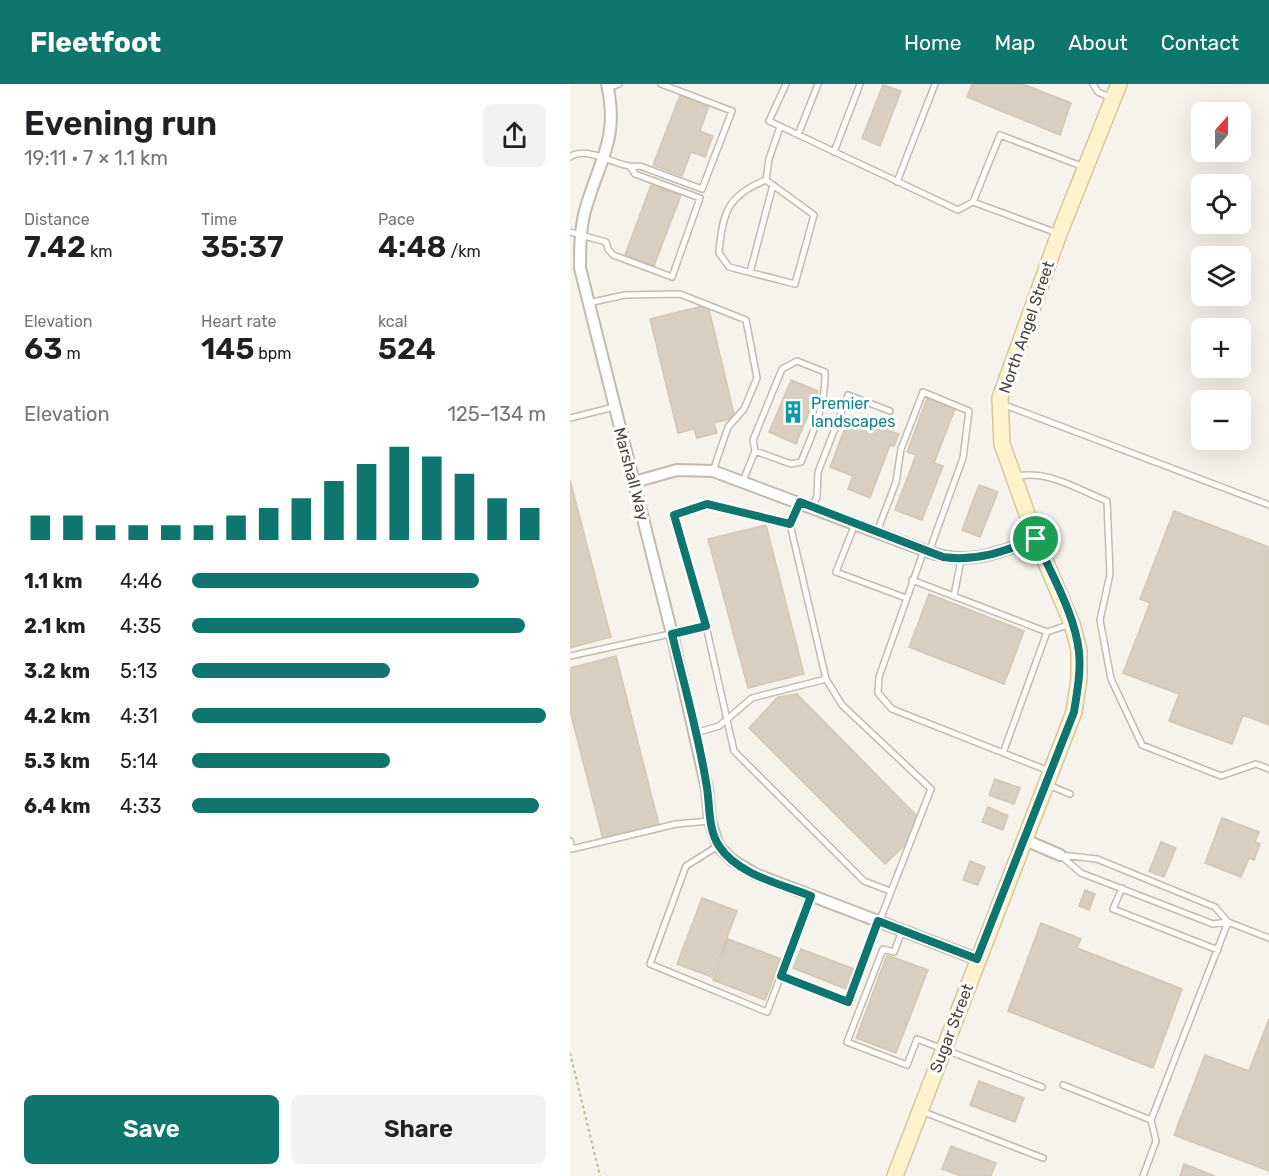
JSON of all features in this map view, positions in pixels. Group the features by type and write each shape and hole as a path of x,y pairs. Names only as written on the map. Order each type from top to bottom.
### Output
{"street":[{"name":"North Angel Street","path":"1074,712 1079,650 1072,624 1036,539 1002,444 1000,404 1009,370 1059,234 1119,84"},
{"name":"Marshall Way","path":"608,86 612,107 611,133 604,159 575,233 580,268 672,634 707,789 710,821 718,846 732,860 755,874 977,959"},
{"path":"634,482 677,470 713,471 926,551 961,560 983,558 1036,539"},
{"name":"Sugar Street","path":"895,1176 1074,712"},
{"path":"1025,840 1060,855"}],"lane":[{"path":"608,86 619,84"},
{"path":"570,157 574,154 590,154 631,168 640,166 702,189 732,111 661,84"},
{"path":"786,84 769,122 958,210 973,202 1000,135 1085,167"},
{"path":"798,135 818,84"},
{"path":"834,152 860,84"},
{"path":"897,182 935,84"},
{"path":"1093,84 1098,92 1113,99"},
{"path":"766,180 769,159 780,127"},
{"path":"575,233 606,242 608,249 614,255 672,277 700,198 635,174 631,168"},
{"path":"766,180 814,215 795,284 729,267 719,253 720,235 729,207 743,189 766,180"},
{"path":"750,272 773,185"},
{"path":"973,202 1059,234"},
{"path":"588,303 625,296 680,294 746,320 757,378 744,409 728,427 713,471"},
{"path":"744,481 755,451 753,440 782,369 797,361 825,372 826,387 818,421 801,462 791,464 755,451"},
{"path":"877,532 896,482 901,449 923,392 969,411 963,458 912,580 879,677 878,693 892,709 1002,753 1049,778 1070,794"},
{"path":"812,507 817,497 818,472 848,395 890,411"},
{"path":"1000,404 1269,505"},
{"path":"570,418 614,407"},
{"path":"1013,477 1027,473 1040,474 1107,501 1110,574 1100,620 1111,679 1142,745 1221,776 1256,764 1269,769"},
{"path":"781,976 848,1002 931,789 842,705 826,679 790,524 800,502"},
{"path":"790,524 707,504 674,515 706,626 725,721 734,751 864,881 890,891"},
{"path":"855,524 837,572 906,598"},
{"path":"954,596 961,560"},
{"path":"912,580 1047,632 1072,624"},
{"path":"570,656 706,626"},
{"path":"1002,753 1047,632"},
{"path":"695,733 719,726 752,698 826,679"},
{"path":"570,841 572,849 676,824 710,821"},
{"path":"718,846 686,866 650,964 767,1012 811,896"},
{"path":"1060,855 1081,873 1212,924 1228,922"},
{"path":"1060,855 1096,860 1204,902 1215,907 1228,922 1269,938"},
{"path":"1122,888 1113,909 1218,950"},
{"path":"1143,1176 1156,1141 1151,1120 1228,922"},
{"path":"902,931 894,952 883,949 847,1042 907,1065 917,1039 1042,1088"},
{"path":"1063,1085 1151,1120"},
{"path":"920,1111 1043,1158"}],"path":[{"path":"570,1053 600,1176"}],"building":[{"path":"972,84 1023,84 1071,103 1060,135 967,97"},
{"path":"883,85 901,91 880,146 862,138"},
{"path":"680,95 709,106 700,131 713,136 705,157 691,152 682,176 653,165"},
{"path":"651,185 681,195 654,266 625,255"},
{"path":"702,306 709,309 735,418 714,423 717,433 697,438 694,429 678,433 650,319"},
{"name":"Premier landscapes","path":"791,380 818,391 796,444 769,432"},
{"path":"927,398 955,409 934,463 943,466 922,520 895,510 916,455 907,452"},
{"path":"849,418 899,434 894,446 890,445 870,498 848,489 853,476 830,467"},
{"path":"570,480 611,637 570,648"},
{"path":"979,485 998,492 980,537 962,530"},
{"path":"1174,511 1269,547 1269,725 1243,715 1232,744 1169,721 1179,694 1123,673 1150,603 1140,599"},
{"path":"766,525 804,674 748,688 708,539"},
{"path":"929,594 1024,631 1004,684 909,647"},
{"path":"616,656 659,825 603,839 570,711 570,668"},
{"path":"797,694 917,816 909,841 885,864 749,728 778,697"},
{"path":"995,779 1020,788 1014,804 989,795"},
{"path":"988,807 1008,816 1003,830 982,822"},
{"path":"1222,818 1259,832 1255,842 1260,844 1254,860 1249,858 1241,877 1205,863"},
{"path":"1161,842 1176,848 1164,877 1149,871"},
{"path":"970,861 985,867 978,885 963,880"},
{"path":"1085,890 1095,894 1089,910 1079,906"},
{"path":"702,898 737,911 712,977 677,964"},
{"path":"1041,923 1081,939 1077,948 1182,989 1153,1068 1008,1011"},
{"path":"728,939 781,959 765,1000 713,980"},
{"path":"801,949 854,969 846,989 793,968"},
{"path":"887,955 928,970 896,1053 856,1038"},
{"path":"1269,1019 1269,1171 1174,1135 1205,1055 1249,1071"},
{"path":"979,1081 1024,1098 1015,1122 970,1105"},
{"path":"951,1146 996,1163 991,1176 961,1176 942,1169"},
{"path":"1184,1164 1215,1176 1180,1176"}],"place":[{"name":"Premier landscapes","path":"793,412"}],"route":[{"path":"800,502 929,552 961,560 983,558 1036,539 1072,624 1079,650 1079,679 1074,712 1061,750 977,959 878,921 848,1002 781,976 811,896 755,874 732,860 718,846 710,821 707,789 672,634 706,626 674,515 707,504 790,524 800,502"}]}
